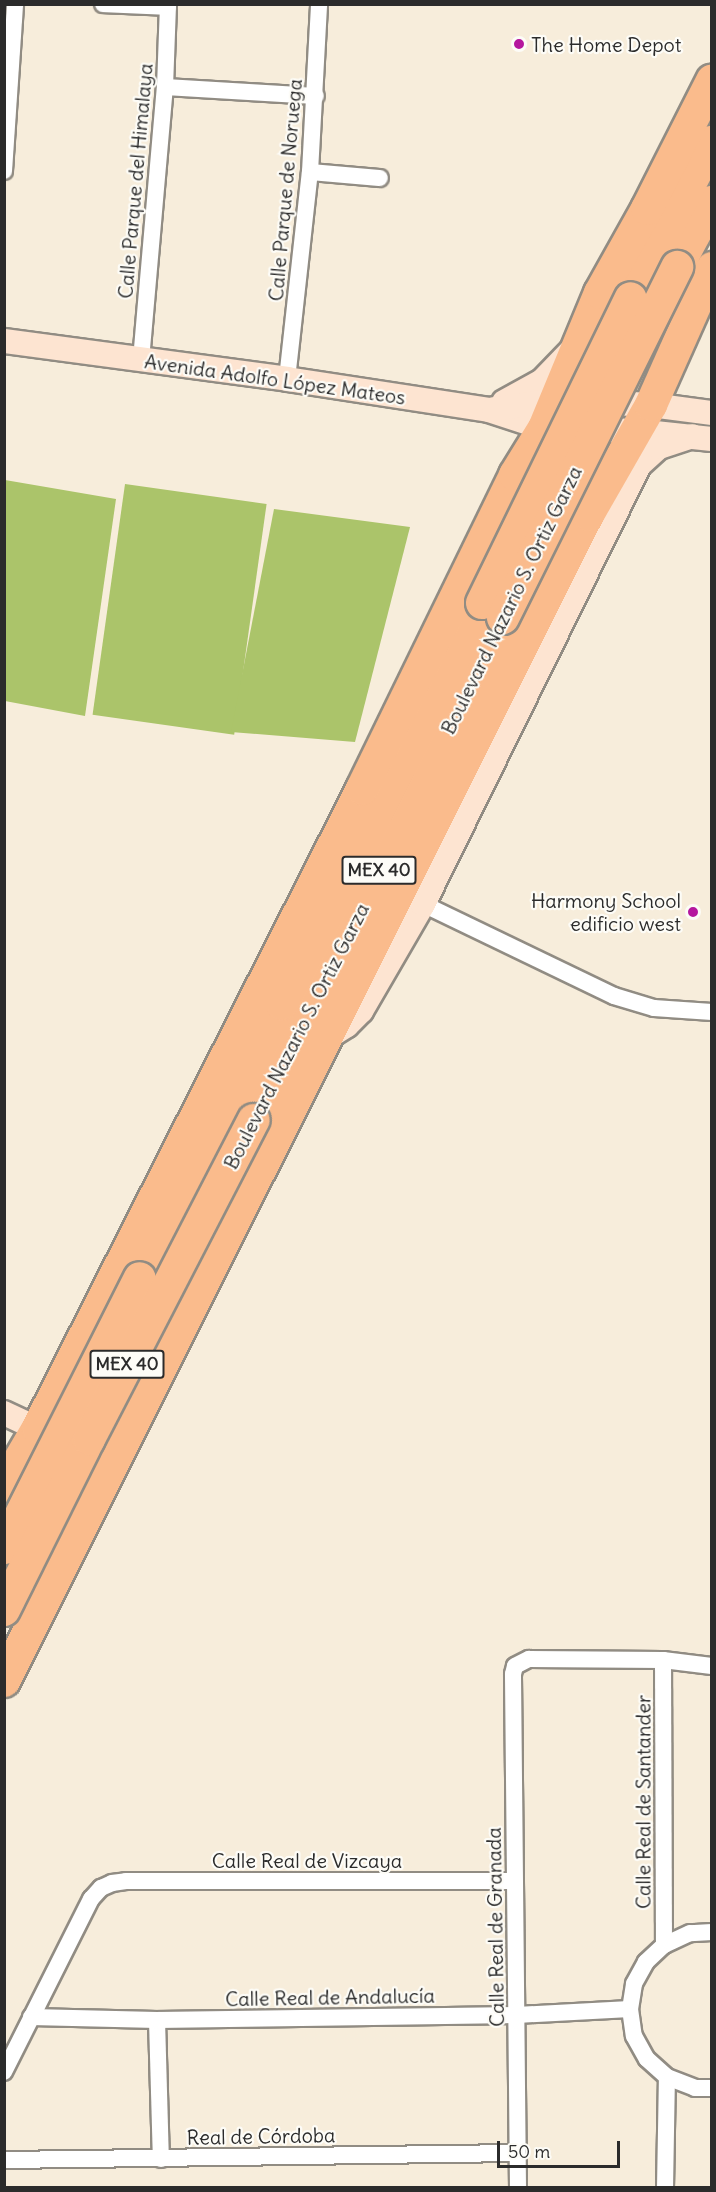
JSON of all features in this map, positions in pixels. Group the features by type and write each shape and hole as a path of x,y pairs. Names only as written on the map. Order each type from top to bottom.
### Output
{"highway":[{"path":"4,1486 38,1428 362,789 515,475 544,428 600,293 647,209 711,81"},
{"name":"Boulevard Nazario S. Ortiz Garza","path":"4,1610 88,1439 324,982 631,298 711,142"},
{"name":"Boulevard Nazario S. Ortiz Garza","path":"4,1548 362,844 492,611 711,202"},
{"path":"4,1681 236,1215 276,1143 588,515 643,418 711,268"},
{"path":"600,293 606,313 615,325 635,335 650,338 664,334 688,321"},
{"path":"515,475 532,474 552,478 566,486 579,499 588,515"},
{"path":"362,789 362,844"},
{"path":"236,1215 246,1185 310,1039 324,982"}],"street":[{"path":"4,171 15,4"},
{"path":"103,4 168,6"},
{"name":"Calle Parque de Noruega","path":"287,379 310,172 316,96 319,4"},
{"name":"Calle Parque del Himalaya","path":"141,360 165,87 168,6"},
{"path":"165,87 316,96"},
{"path":"310,172 380,178"},
{"name":"Avenida Adolfo López Mateos","path":"4,341 287,379 489,410 544,428 643,418"},
{"path":"489,410 542,381 578,345"},
{"path":"489,410 556,400 643,418 702,437"},
{"path":"643,418 711,413"},
{"path":"328,1037 361,1011 423,904 639,465 659,447 702,437"},
{"path":"423,904 614,996 654,1008 711,1012"},
{"path":"4,1413 111,1466"},
{"name":"Calle Real de Granada","path":"518,2187 514,1881 513,1674 515,1666 529,1659 663,1660"},
{"path":"663,1660 711,1666"},
{"name":"Calle Real de Santander","path":"663,1660 664,1944"},
{"name":"Calle Real de Vizcaya","path":"31,2017 91,1899 101,1888 126,1881 514,1881"},
{"path":"711,1932 690,1933 664,1944 642,1969 634,1984 630,2009 634,2036 647,2059 667,2077 695,2088 711,2088"},
{"name":"Calle Real de Andalucía","path":"31,2017 157,2020 517,2015 630,2009"},
{"path":"4,2072 31,2017"},
{"path":"157,2020 161,2159"},
{"path":"665,2187 667,2077"},
{"name":"Real de Córdoba","path":"4,2160 517,2153"}],"green space":[{"path":"5,480 116,499 85,716 5,701"},
{"path":"125,484 267,504 234,735 93,715"},
{"path":"274,509 410,527 355,742 231,732"}],"place":[{"name":"The Home Depot","path":"519,44"},
{"name":"Harmony School edificio west","path":"693,912"}]}
